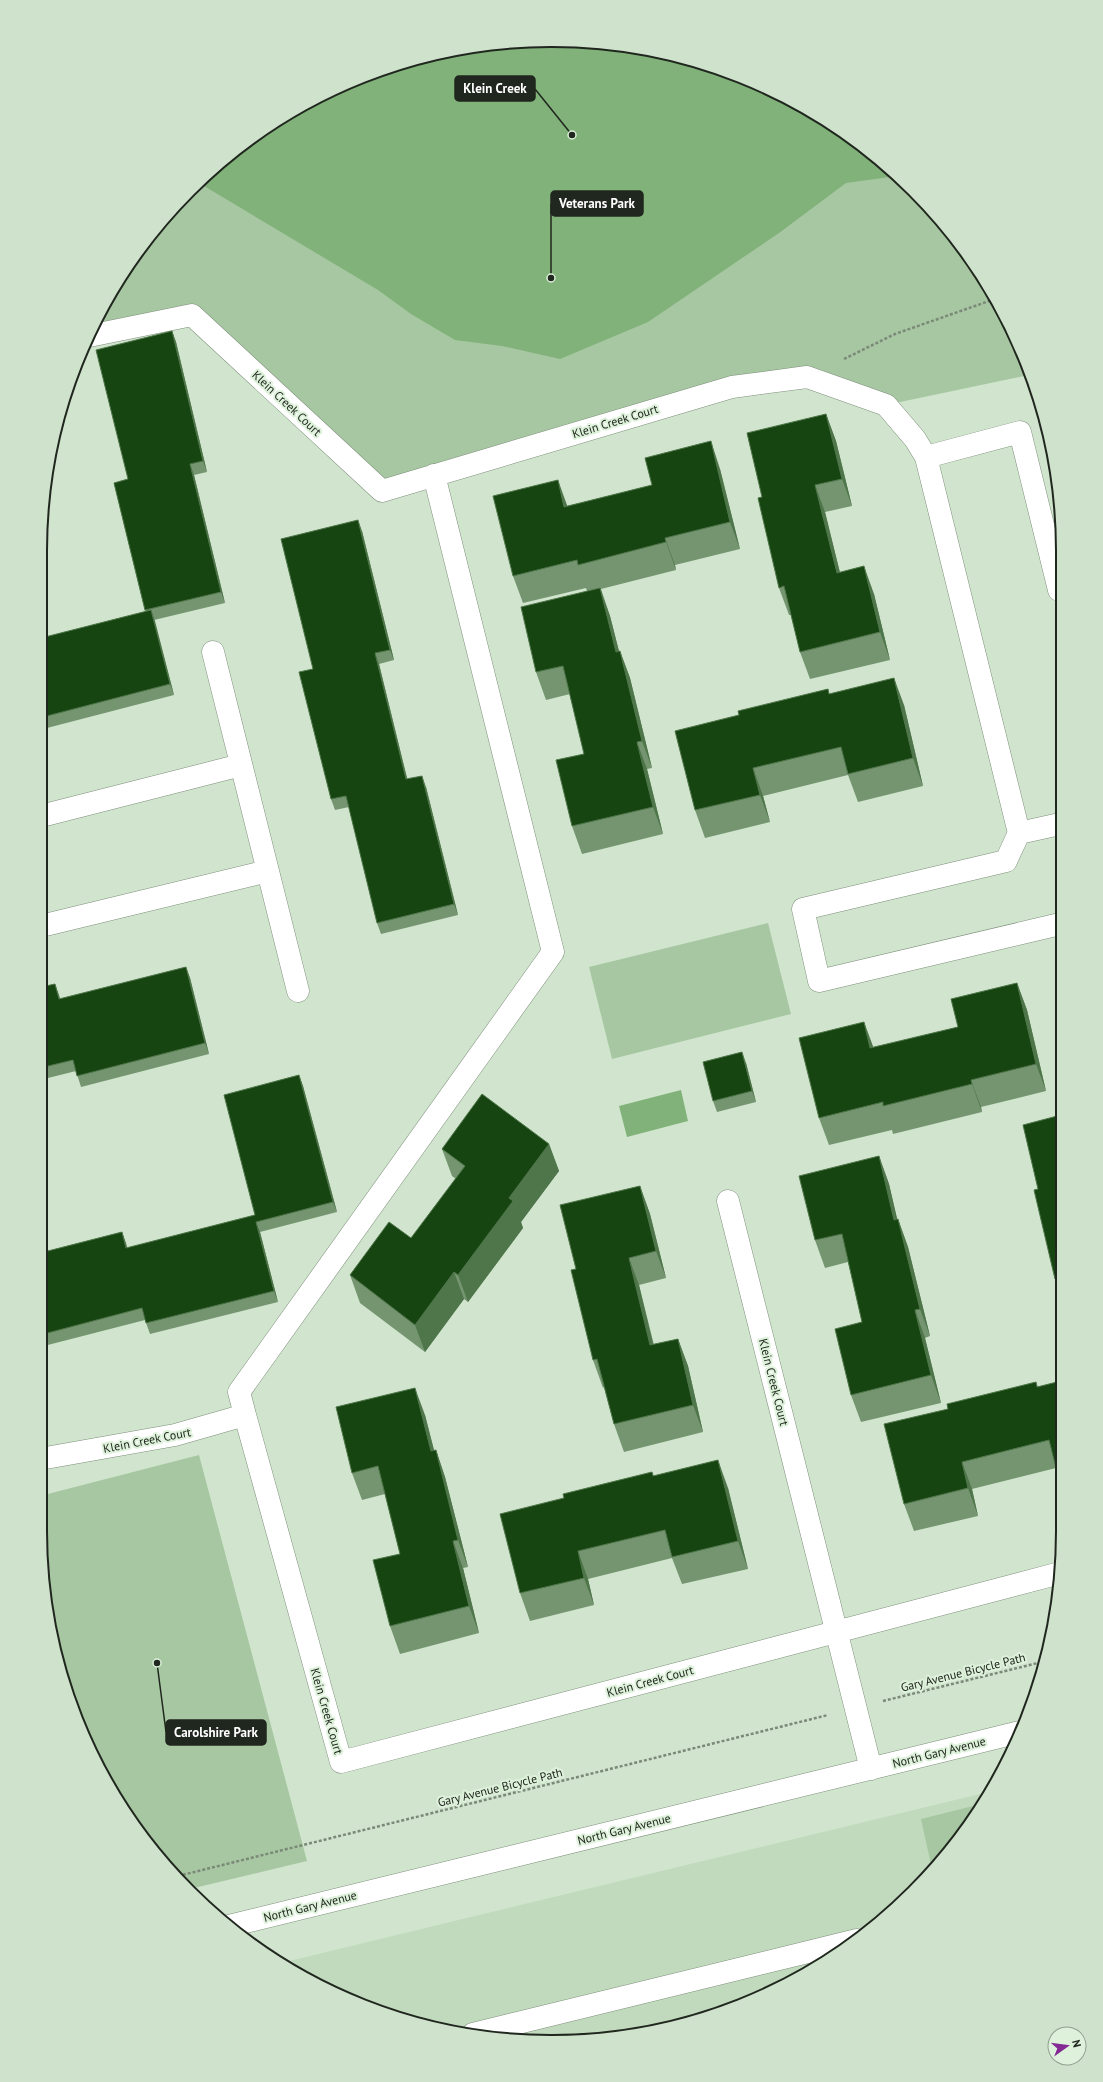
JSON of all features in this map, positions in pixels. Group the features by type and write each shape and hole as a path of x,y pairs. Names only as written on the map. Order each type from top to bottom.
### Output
{"street":[{"name":"Klein Creek Court","path":"96,335 192,316 382,490 732,387 807,377 886,405 915,439 926,457 1019,833"},
{"path":"926,457 1020,432 1056,578"},
{"path":"245,1415 238,1392 553,952 434,475"},
{"path":"213,652 298,991"},
{"path":"47,814 242,765"},
{"path":"1056,825 1019,833 1006,860 803,909 819,981 1056,925"},
{"path":"47,925 268,871"},
{"name":"Klein Creek Court","path":"728,1201 871,1769"},
{"name":"Klein Creek Court","path":"47,1458 175,1435 245,1415 341,1762 1054,1576"},
{"name":"North Gary Avenue","path":"236,1924 1014,1734"},
{"path":"486,2031 840,1944"}],"path":[{"path":"807,377 895,334 989,301"},
{"name":"Gary Avenue Bicycle Path","path":"885,1701 1038,1663"},
{"name":"Gary Avenue Bicycle Path","path":"183,1875 826,1715"}],"shaded area":[{"path":"552,47 617,51 682,64 745,85 775,99 832,132 859,151 889,177 846,183 779,233 648,322 560,359 502,346 455,340 411,314 378,290 204,186 244,151 299,115 358,85 421,64 486,51"},
{"path":"519,48 584,48 617,51 682,64 745,85 804,115 859,151 908,195 952,244 971,271 1004,328 1024,376 886,405 807,377 382,491 192,316 101,324 132,271 151,244 172,219 219,172 244,151 271,132 328,99 358,85 421,64 486,51"},
{"path":"768,923 791,1014 612,1059 589,967"},
{"path":"681,1090 688,1121 627,1137 619,1106"},
{"path":"199,1455 307,1861 196,1888 151,1838 132,1811 99,1754 85,1724 64,1661 51,1596 48,1563 47,1494"},
{"path":"982,1794 952,1838 931,1863 884,1910 859,1931 832,1950 775,1983 745,1997 682,2018 617,2031 584,2034 519,2034 486,2031 421,2018 358,1997 328,1983 289,1961"},
{"path":"974,1806 952,1838 931,1863 921,1819"}],"building":[{"path":"172,331 203,461 190,464 221,592 145,610 114,483 128,479 96,350"},
{"path":"826,414 842,479 815,485 837,573 864,566 880,632 800,652 784,586 779,588 758,498 762,497 747,433"},
{"path":"711,441 730,522 665,538 666,542 578,565 577,560 513,576 493,496 558,480 564,507 652,485 645,458"},
{"path":"358,520 390,650 375,653 406,779 422,776 454,904 377,923 346,796 331,799 299,672 313,669 281,539"},
{"path":"600,588 616,652 620,651 642,741 637,742 653,807 572,826 556,760 584,754 563,666 536,672 521,607"},
{"path":"151,610 170,684 47,716 47,636"},
{"path":"894,678 913,758 848,774 841,747 753,768 760,795 695,810 675,731 739,715 738,711 828,689 829,694"},
{"path":"186,967 205,1043 77,1076 73,1060 47,1066 47,986 55,984 59,999"},
{"path":"1017,983 1036,1064 971,1080 972,1084 883,1106 883,1102 819,1118 799,1038 864,1022 870,1048 958,1027 951,999"},
{"path":"742,1052 752,1091 713,1101 703,1062"},
{"path":"299,1075 333,1202 256,1222 274,1291 146,1323 142,1308 47,1333 47,1251 122,1232 126,1248 255,1215 224,1095"},
{"path":"482,1094 549,1144 509,1198 513,1201 458,1275 454,1272 415,1325 350,1275 389,1222 411,1238 465,1166 442,1149"},
{"path":"1056,1116 1056,1279 1034,1190 1038,1189 1023,1125"},
{"path":"879,1156 894,1220 898,1219 920,1309 915,1310 931,1375 851,1395 835,1329 862,1322 842,1234 815,1240 799,1176"},
{"path":"640,1186 656,1251 629,1258 650,1345 678,1339 693,1405 614,1424 597,1359 593,1360 571,1270 576,1269 560,1205"},
{"path":"1036,1382 1037,1387 1056,1382 1056,1468 1049,1440 962,1462 968,1488 904,1504 884,1424 948,1409 947,1404"},
{"path":"415,1388 431,1451 436,1450 458,1540 453,1541 469,1606 390,1626 373,1560 400,1554 378,1466 352,1473 336,1407"},
{"path":"718,1460 738,1541 672,1557 665,1530 578,1551 584,1578 520,1593 500,1514 564,1498 563,1494 652,1472 653,1476"}],"place":[{"name":"Klein Creek","path":"572,135"},
{"name":"Veterans Park","path":"551,278"},
{"name":"Carolshire Park","path":"157,1663"}]}
